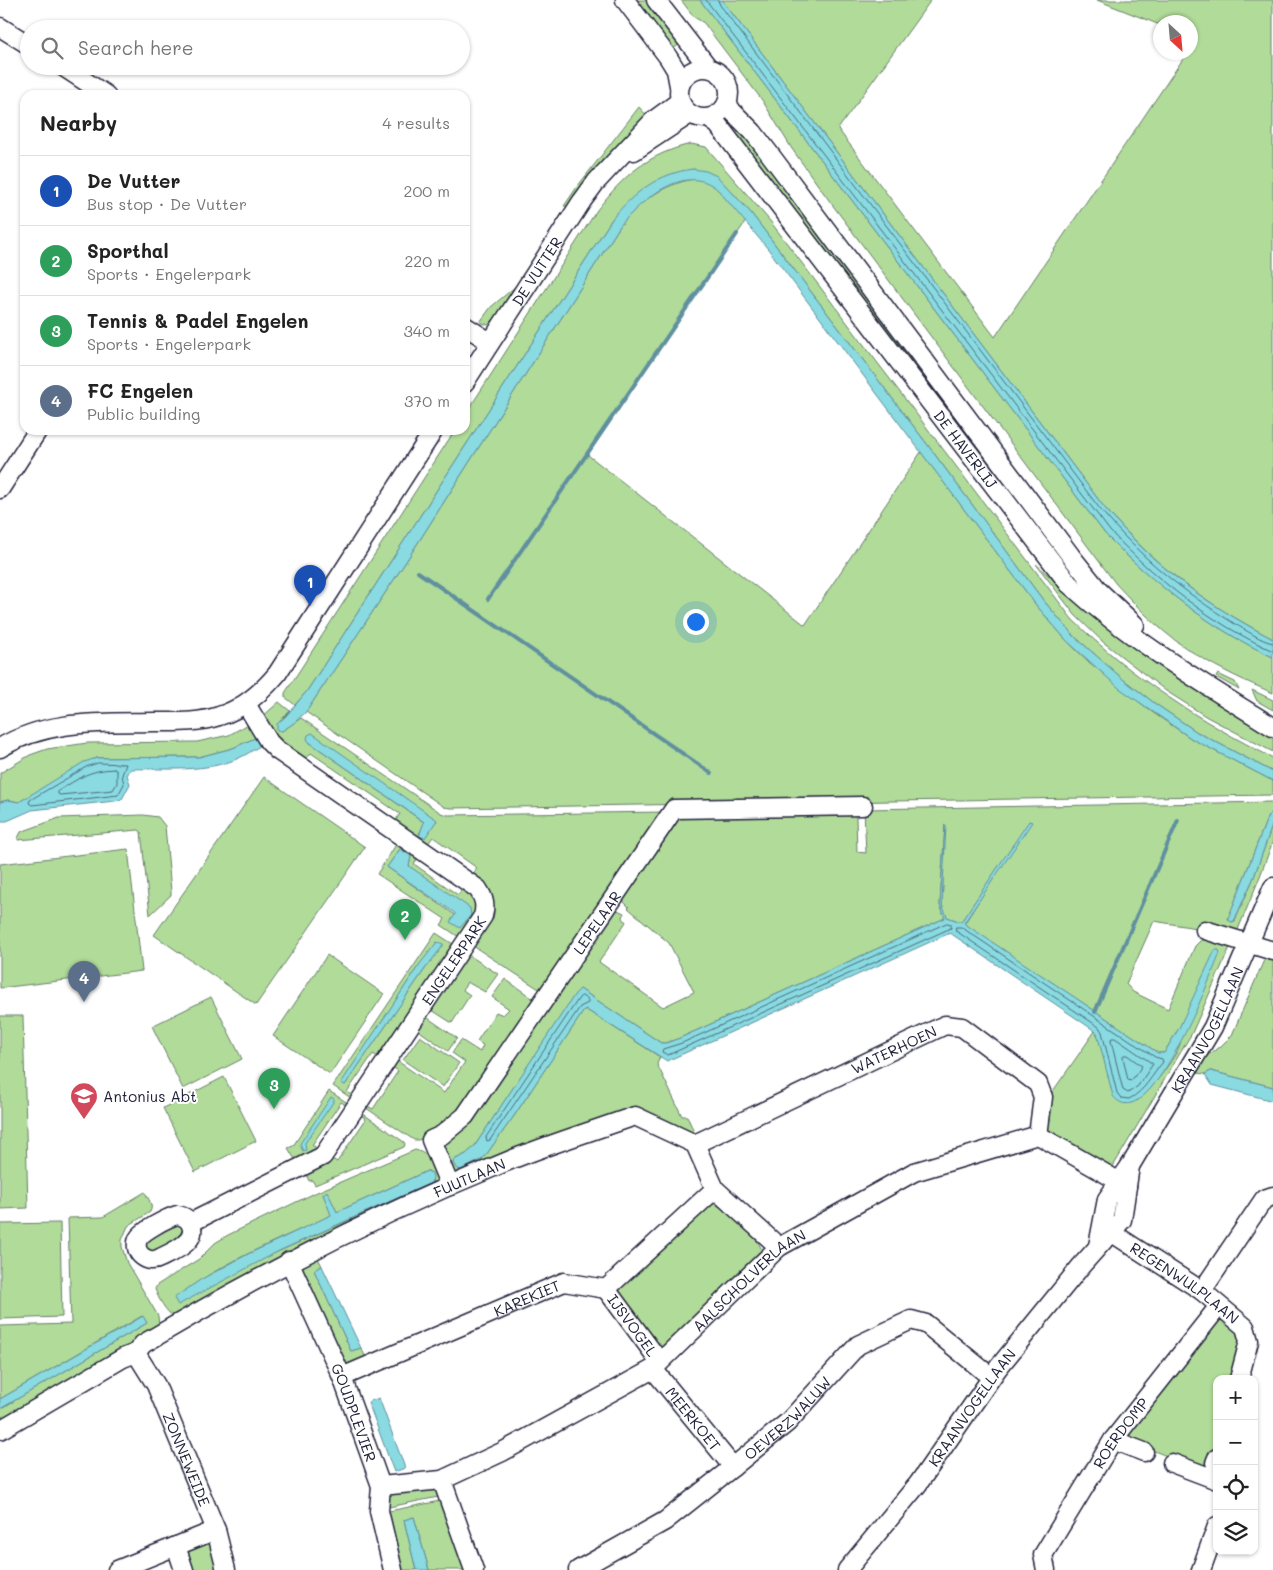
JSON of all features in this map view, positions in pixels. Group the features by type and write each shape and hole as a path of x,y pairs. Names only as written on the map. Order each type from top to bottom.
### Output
{"street":[{"path":"625,0 668,57 676,70 683,100 698,117 708,118 723,110 729,95 726,80 722,74 708,68 690,71 683,78 683,100"},
{"path":"656,0 708,68"},
{"path":"0,27 20,39"},
{"path":"76,75 98,90"},
{"name":"DE VUTTER","path":"470,374 596,182 614,163 663,132 683,100"},
{"name":"DE HAVERLIJ","path":"727,103 732,111 753,132 1099,591 1149,637 1186,664 1273,715"},
{"name":"DE HAVERLIJ","path":"708,118 718,125 1069,584 1116,624 1144,644 1183,671 1273,727"},
{"path":"470,329 490,342"},
{"path":"0,489 35,435"},
{"path":"1,746 30,734 57,726 79,723 190,722 220,716 246,704 277,674 431,435"},
{"name":"ENGELERPARK","path":"190,1223 323,1156 482,916 485,908 484,898 478,889 277,750 269,742 246,704"},
{"name":"LEPELAAR","path":"450,1186 431,1140 465,1116 674,808 863,806"},
{"name":"KRAANVOGELLAAN","path":"847,1570 918,1484 991,1377 1098,1246 1107,1230 1107,1199 1124,1183 1130,1166 1213,1027 1273,887"},
{"path":"1205,930 1273,951"},
{"name":"WATERHOEN","path":"695,1144 945,1025 962,1027 1038,1084 1043,1096 1038,1135"},
{"name":"FUUTLAAN","path":"0,1430 123,1358 136,1353 143,1344 289,1262 450,1186 516,1158 635,1116 695,1144"},
{"path":"1038,1135 1124,1183"},
{"name":"AALSCHOLVERLAAN","path":"381,1486 442,1480 502,1452 657,1365 780,1247 914,1172 1038,1135"},
{"path":"695,1144 715,1189 780,1247"},
{"path":"606,1289 715,1189"},
{"path":"1202,1291 1264,1199 1273,1196"},
{"name":"REGENWULPLAAN","path":"1107,1230 1202,1291 1245,1327 1249,1342 1240,1375"},
{"name":"GOUDPLEVIER","path":"289,1262 342,1377 381,1486 379,1511 393,1570"},
{"name":"KAREKIET","path":"342,1377 564,1282 606,1289"},
{"name":"IJSVOGEL","path":"606,1289 657,1365"},
{"name":"ROERDOMP","path":"1046,1570 1043,1555 1113,1440 1219,1306"},
{"name":"OEVERZWALUW","path":"578,1570 665,1521 788,1422 858,1345 911,1320 926,1324 991,1377"},
{"name":"ZONNEWEIDE","path":"136,1353 156,1385 216,1530 226,1570"},
{"name":"MEERKOET","path":"657,1365 733,1467"},
{"path":"1113,1440 1144,1452"},
{"path":"1172,1464 1213,1479"},
{"path":"442,1480 474,1570"},
{"path":"117,1570 216,1530"},
{"path":"1201,1570 1213,1537"},
{"path":"176,1546 184,1570"}],"green space":[{"path":"634,0 649,0 681,43 672,50"},
{"path":"681,0 700,0 1106,535 1143,571 1184,604 1227,633 1273,657 1273,693 1225,671 1186,648 1134,604 1116,584 831,203 792,149 762,100 704,23 694,17"},
{"path":"722,0 931,0 838,129 995,337 1182,60 1198,60 1198,15 1153,15 1153,22 1097,0 1273,0 1273,639 1225,611 1182,582 1142,547 1104,507"},
{"path":"639,107 650,119 570,206 564,206 577,187"},
{"path":"742,128 1069,565 1064,569 734,134"},
{"path":"691,144 706,147 770,221 1072,619 1142,679 1219,729 1273,758 1273,772 1197,732 1157,705 1124,680 1074,636 1043,600 751,213 726,186 693,169 612,219 307,691 295,705 285,697 285,693 452,435 470,435 470,407 597,210 627,176 649,160 676,148"},
{"path":"693,179 701,179 712,183 746,221 588,455 805,625 921,452 1036,605 1067,641 1090,663 1152,712 1192,739 1273,781 1273,795 450,808 444,807 306,712 405,563 620,226 635,209 661,190"},
{"path":"516,286 497,316 488,325 480,322 491,307"},
{"path":"1036,564 1065,590 1273,732 1273,752 1207,717 1166,691 1103,642 1075,615"},
{"path":"1218,674 1235,682 1239,690 1216,677"},
{"path":"1252,690 1273,700 1273,710 1257,701"},
{"path":"279,702 290,711 277,724 282,731 301,718 441,813 447,815 666,812 542,991 470,944 487,919 471,878 477,868 433,837 426,846 393,824 400,814 311,753 304,761 280,745 262,717","holes":["309,742 437,821 419,834 425,823"]},
{"path":"252,722 264,745 260,746 255,738 233,748 199,757 97,758 19,802 8,800 0,802 0,773 30,755 47,749 87,743 197,742 229,735"},
{"path":"264,777 365,847 256,1005 154,935"},
{"path":"1273,802 1273,814 1271,813 1268,816 1228,919 1231,922 1235,921 1254,877 1273,823 1273,841 1237,932 1202,929 1154,921 1126,984 1133,992 1168,1009 1195,946 1203,938 1231,945 1192,1033 1111,1170 1046,1130 1046,1101 1095,1031 1137,1101 1155,1083 1173,1058 1180,1044 1179,1028 1164,1053 1158,1053 964,924 1030,821 961,922 947,917 942,905 945,825 940,905 945,918 680,1038 661,1043 580,989 474,1147 466,1154 454,1160 475,1164 486,1155 585,1009 660,1057 657,1064 682,1116 687,1116 695,1134 688,1134 636,1109 454,1177 442,1146 447,1137 615,909 624,913 623,918 626,922 599,962 663,1007 694,992 669,943 628,908 621,899 667,825 682,814 852,812 856,817 857,852 866,853 864,809"},
{"path":"143,815 158,817 165,826 171,891 171,895 150,915 141,832 139,830 18,840 21,832 59,818"},
{"path":"399,840 420,855 414,864 458,895 465,886 480,907 462,939 441,925 445,919 377,874","holes":["400,849 411,856 409,866 471,915 455,915 387,867"]},
{"path":"128,849 142,971 0,988 0,864"},
{"path":"436,933 456,946 381,1059 373,1054 347,1092 356,1098 354,1100 333,1086","holes":["443,946 345,1085 342,1083 419,965"]},
{"path":"1273,939 1273,1087 1211,1071 1205,1074 1196,1073 1205,1057 1220,1047 1232,1035"},
{"path":"464,952 498,974 485,992 467,982 463,990 470,995 452,1023 427,1007"},
{"path":"327,955 384,994 330,1074 273,1036"},
{"path":"505,979 535,1000 463,1113 439,1131 414,1140 363,1106 364,1104 373,1109 398,1071 388,1064 393,1058 444,1093 465,1062 452,1053 461,1040 480,1052 483,1045 477,1041 496,1012 503,1015 509,1009 492,997"},
{"path":"211,997 242,1059 183,1089 152,1026"},
{"path":"422,1014 457,1038 448,1051 418,1030 400,1057 395,1054"},
{"path":"0,1016 23,1016 28,1208 0,1209"},
{"path":"420,1036 459,1063 443,1087 403,1060"},
{"path":"224,1077 256,1141 195,1172 163,1108"},
{"path":"329,1091 351,1105 349,1107 341,1102 312,1145 320,1150 296,1161 288,1148 293,1146"},
{"path":"359,1111 404,1142 404,1147 315,1185 312,1180 309,1181 305,1172 329,1157 337,1162 366,1119 358,1113"},
{"path":"415,1150 426,1155 432,1163 440,1184 174,1317 165,1308 155,1289 157,1285 199,1259 215,1243 228,1235 317,1192","holes":["429,1171 433,1181 431,1183 175,1298 212,1273 332,1215 323,1194 327,1192 337,1212"]},
{"path":"145,1192 151,1204 150,1212 128,1226 122,1240 122,1247 127,1263 158,1316 159,1325 131,1350 0,1423 0,1409 147,1323 142,1316 0,1399 0,1326 71,1324 68,1218 103,1217"},
{"path":"707,1202 726,1210 739,1220 750,1231 763,1253 660,1355 614,1286"},
{"path":"177,1221 187,1232 156,1254 147,1253 144,1241"},
{"path":"60,1223 62,1317 0,1319 0,1224"},
{"path":"318,1258 322,1266 314,1270 351,1351 361,1348 370,1365 346,1375 298,1267"},
{"path":"1221,1320 1242,1336 1235,1375 1213,1375 1213,1453 1209,1463 1202,1470 1124,1439 1214,1326"},
{"path":"428,1486 443,1496 384,1508 384,1504 394,1490"},
{"path":"445,1500 469,1570 429,1570 414,1517 404,1520 416,1570 402,1570 388,1516 384,1512"},
{"path":"207,1543 212,1546 220,1570 189,1570 185,1556 191,1546"}],"water":[{"path":"700,0 722,0 1104,507 1142,547 1181,582 1202,597 1273,639 1273,657 1227,633 1184,604 1143,571 1106,535"},
{"path":"693,169 706,171 717,176 751,213 1043,600 1074,636 1124,680 1157,705 1197,732 1273,772 1273,781 1192,739 1119,688 1067,641 1036,605 768,249 719,191 707,183 693,180 666,187 652,195 620,226 405,563 306,712 282,731 277,730 277,724 307,691 612,219 629,201 648,186 669,175"},
{"path":"312,733 437,820 425,838 419,836 424,822 309,742 307,739 308,735"},
{"path":"255,738 260,746 242,757 226,763 186,769 131,769 127,775 130,784 122,799 32,810 7,821 0,821 0,802 8,800 19,802 84,762 97,758 199,757 233,748"},
{"path":"1271,813 1273,814 1273,823 1254,877 1234,921 1231,922 1228,919 1268,816"},
{"path":"1029,821 1032,822 965,924 1158,1053 1164,1053 1179,1028 1215,950 1219,950 1220,953 1204,991 1176,1050 1160,1077 1143,1096 1127,1104 1113,1096 1095,1031 950,933 667,1061 585,1009 486,1155 481,1160 461,1170 456,1168 453,1163 454,1160 466,1154 474,1147 580,989 661,1043 680,1038 945,918 940,905 945,825 942,905 947,917 961,922"},
{"path":"400,849 411,856 409,866 470,908 471,915 460,928 450,922 455,913 387,867"},
{"path":"437,942 443,944 443,946 345,1085 341,1083 419,965"},
{"path":"1211,1071 1273,1087 1273,1101 1212,1085 1205,1074"},
{"path":"331,1097 334,1101 305,1143 306,1150 303,1151 300,1145 301,1142"},
{"path":"427,1171 432,1173 431,1183 281,1250 178,1305 174,1298 200,1280 248,1254 331,1215 323,1194 327,1191 337,1212"},
{"path":"322,1266 361,1348 351,1351 314,1270"},
{"path":"143,1316 147,1323 0,1409 0,1399"},
{"path":"379,1398 405,1468 394,1472 368,1402"},
{"path":"414,1517 429,1570 416,1570 404,1520"}],"waterway":[{"path":"488,599 737,234"},
{"path":"418,572 711,773"},
{"path":"1095,1012 1178,820"}],"place":[{"name":"De Vutter","path":"310,606"},
{"name":"Sporthal","path":"405,940"},
{"name":"FC Engelen","path":"84,1002"},
{"name":"Tennis & Padel Engelen","path":"274,1109"},
{"name":"Antonius Abt","path":"84,1120"}]}
